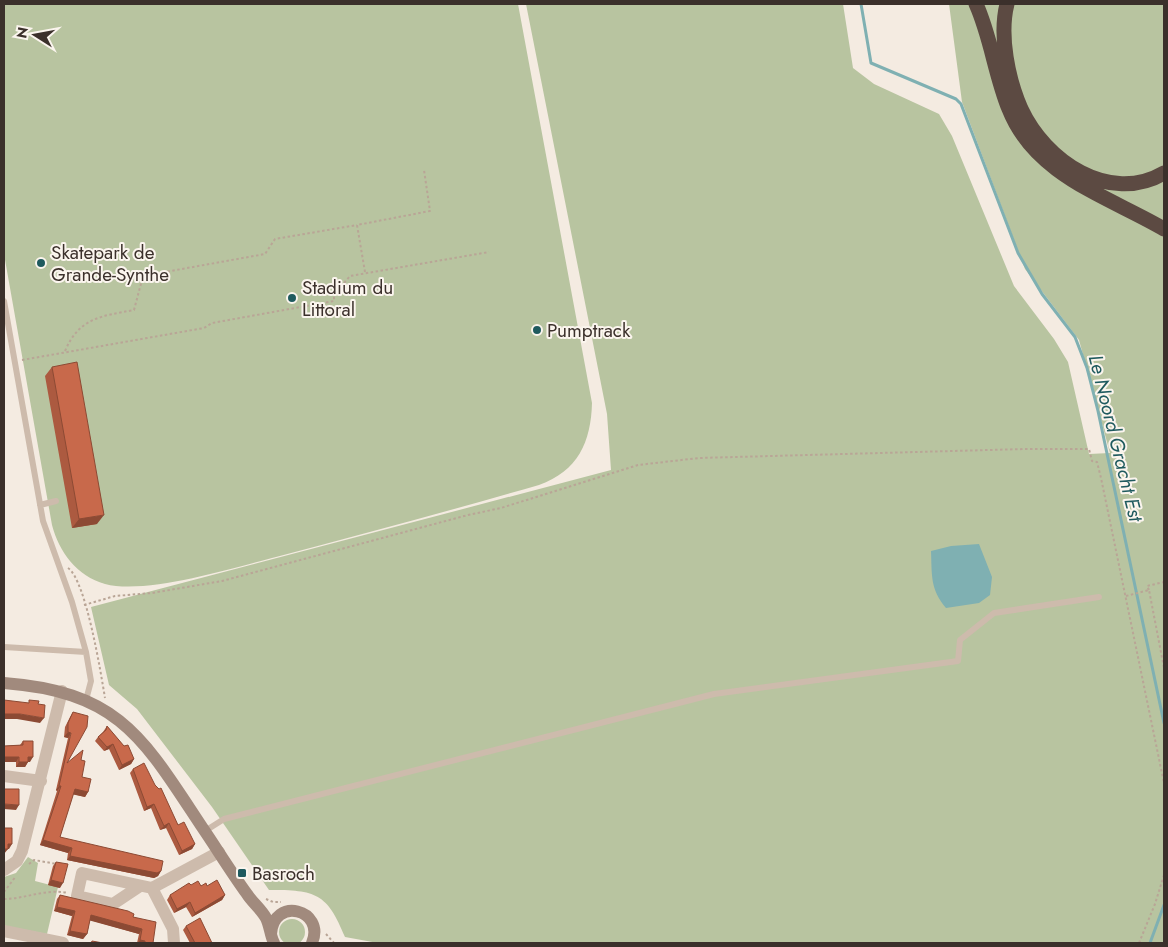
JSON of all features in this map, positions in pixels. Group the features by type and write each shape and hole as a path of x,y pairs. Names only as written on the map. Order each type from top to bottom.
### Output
{"highway":[{"path":"976,4 1008,109 1019,129 1035,149 1054,168 1075,183 1164,229"},
{"path":"1006,4 1005,41 1014,86 1022,109 1044,142 1073,168 1106,182 1119,185 1139,184 1164,173"}],"street":[{"path":"4,683 62,691 86,700 117,718 143,741 254,903 265,916 272,938"},
{"path":"4,870 17,861 22,851 40,781 45,752 62,691"},
{"path":"4,776 40,781"},
{"path":"174,943 173,929 146,887 82,873 77,895 112,904 146,887 219,852"},
{"path":"254,903 267,910 282,913 296,911 306,915 312,922 315,941"},
{"path":"272,938 274,921 282,913"},
{"path":"4,931 63,943"}],"lane":[{"path":"4,301 44,527 75,610 86,652 91,681 86,700"},
{"path":"40,505 56,501"},
{"path":"205,831 224,819 714,694 958,662 960,640 994,613 1099,597"},
{"path":"4,647 86,652"}],"path":[{"path":"65,352 71,338 94,318 134,310 142,276 265,254 275,239 430,211 424,170"},
{"path":"357,225 365,272"},
{"path":"14,360 204,328 212,324 334,301 334,295 350,276 489,252"},
{"path":"84,605 115,596 152,593 222,581 468,515 501,508 638,465 699,458 1089,449 1092,461 1097,462 1101,478 1127,596 1164,784"},
{"path":"58,565 72,570 95,640 105,698"},
{"path":"1164,582 1147,586 1164,668"},
{"path":"1127,596 1149,590"},
{"path":"26,867 34,860 62,866"},
{"path":"4,892 21,872"},
{"path":"1139,943 1155,904 1164,875"},
{"path":"4,899 26,898 56,890 77,895"}],"green space":[{"name":"Stadium du Littoral","path":"4,4 518,4 592,403 589,430 580,453 573,463 564,472 539,485 342,540 190,579 143,586 122,586 105,584 78,569 64,553 52,525 4,254"},
{"path":"526,4 843,4 853,68 874,84 939,114 952,136 1014,286 1054,339 1068,362 1089,454 1110,453 1079,340 1025,269 962,102 949,4 1164,4 1164,943 378,943 345,937 332,911 318,897 298,891 269,890 212,807 137,709 109,685 91,607 611,470 607,414"},
{"path":"28,857 38,863 35,881 58,887 47,934 4,926 4,877 16,873"},
{"path":"292,919 301,923 305,932 301,941 292,945 283,941 279,932 283,923"}],"water":[{"path":"979,544 992,577 990,595 979,603 946,608 934,588 931,551 951,546"}],"building":[{"path":"77,362 104,515 79,519 52,367"},
{"path":"4,700 29,703 29,700 39,701 38,704 45,705 44,718 20,714 4,714"},
{"path":"73,712 88,716 87,727 67,763 83,750 81,760 85,761 82,777 91,779 88,792 75,789 60,837 163,861 161,871 157,873 70,856 72,848 43,840 61,786 59,786 71,733 68,732 68,723"},
{"path":"107,726 124,746 128,745 134,759 122,765 113,744 107,747 98,737 106,730"},
{"path":"23,741 33,741 33,757 28,757 28,762 19,762 19,757 4,757 4,746 23,745"},
{"path":"144,763 155,785 159,789 161,788 178,825 184,822 195,844 182,851 169,823 164,826 154,804 147,807 133,769"},
{"path":"4,789 19,789 19,805 4,804"},
{"path":"4,828 12,828 12,844 8,844 8,849 4,849"},
{"path":"56,862 68,864 63,883 51,880"},
{"path":"217,880 225,895 195,913 190,902 177,909 170,895 189,883 191,885 198,881 201,886 206,883 207,886"},
{"path":"60,895 128,911 134,914 133,917 156,922 153,943 145,943 145,941 140,940 142,929 91,915 87,934 70,931 75,911 57,907"},
{"path":"200,918 212,943 195,943 186,926"}],"waterway":[{"name":"Le Noord Gracht Est","path":"861,4 871,63 956,99 961,104 1018,253 1042,294 1075,337 1087,368 1098,411 1164,723"},
{"name":"Le Noord Gracht Est","path":"1150,943 1164,905"}],"place":[{"name":"Skatepark de Grande-Synthe","path":"41,263"},
{"name":"Stadium du Littoral","path":"292,298"},
{"name":"Pumptrack","path":"537,330"},
{"name":"Basroch","path":"242,873"}]}
